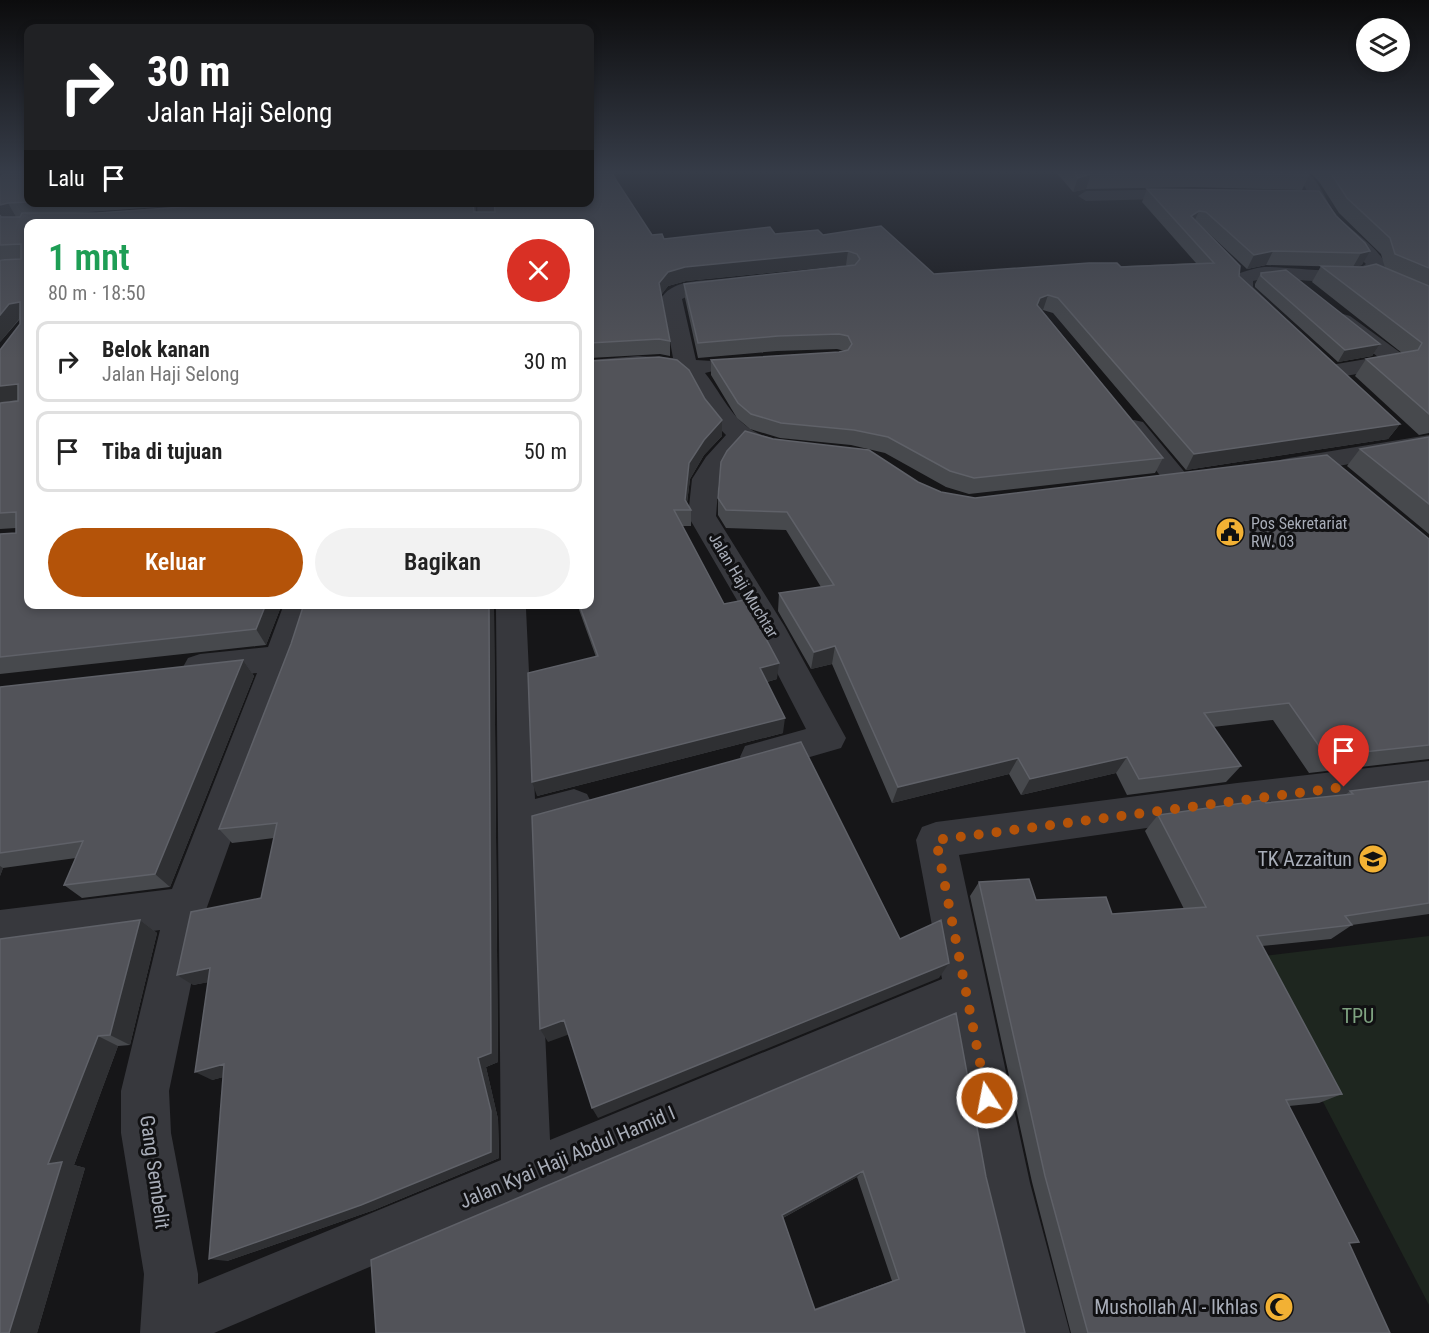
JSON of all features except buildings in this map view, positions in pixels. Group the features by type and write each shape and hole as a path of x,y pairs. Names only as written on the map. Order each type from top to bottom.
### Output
{"street":[{"path":"1284,326 1243,289 1244,278 1266,273 1354,275 1383,273 1373,258 1348,234"},
{"path":"1286,273 1312,295"},
{"path":"743,283 686,289 676,292 672,297 686,368 700,380 719,413 739,436 772,446 804,450"},
{"path":"1329,309 1397,360 1333,371"},
{"path":"1317,356 1349,386"},
{"path":"594,367 660,363 686,368 731,364"},
{"path":"1118,408 1178,481"},
{"name":"Jalan Haji Muchtar","path":"724,766 828,738 774,635 702,516 701,495 708,469 739,436"},
{"path":"1266,469 1321,461 1413,439"},
{"path":"1321,461 1342,480"},
{"name":"Gang Sembelit","path":"168,1328 171,1274 146,1133 145,1091 186,907 282,658 298,609"},
{"path":"511,609 526,1174"},
{"path":"176,669 282,658"},
{"path":"1042,1333 1004,1183 936,840 1237,799 1429,777"},
{"path":"516,821 608,796"},
{"path":"0,931 186,907"},
{"name":"Jalan Kyai Haji Abdul Hamid I","path":"168,1328 526,1174 966,991"}],"green space":[{"name":"TPU","path":"1429,936 1429,1305 1248,958"}],"place":[{"name":"Pos Sekretariat RW. 03","path":"1230,532"},
{"name":"TK Azzaitun","path":"1373,859"},
{"name":"Mushollah Al - Ikhlas","path":"1279,1307"}],"route":[{"path":"987,1098 936,840 1237,799 1344,787"}]}
